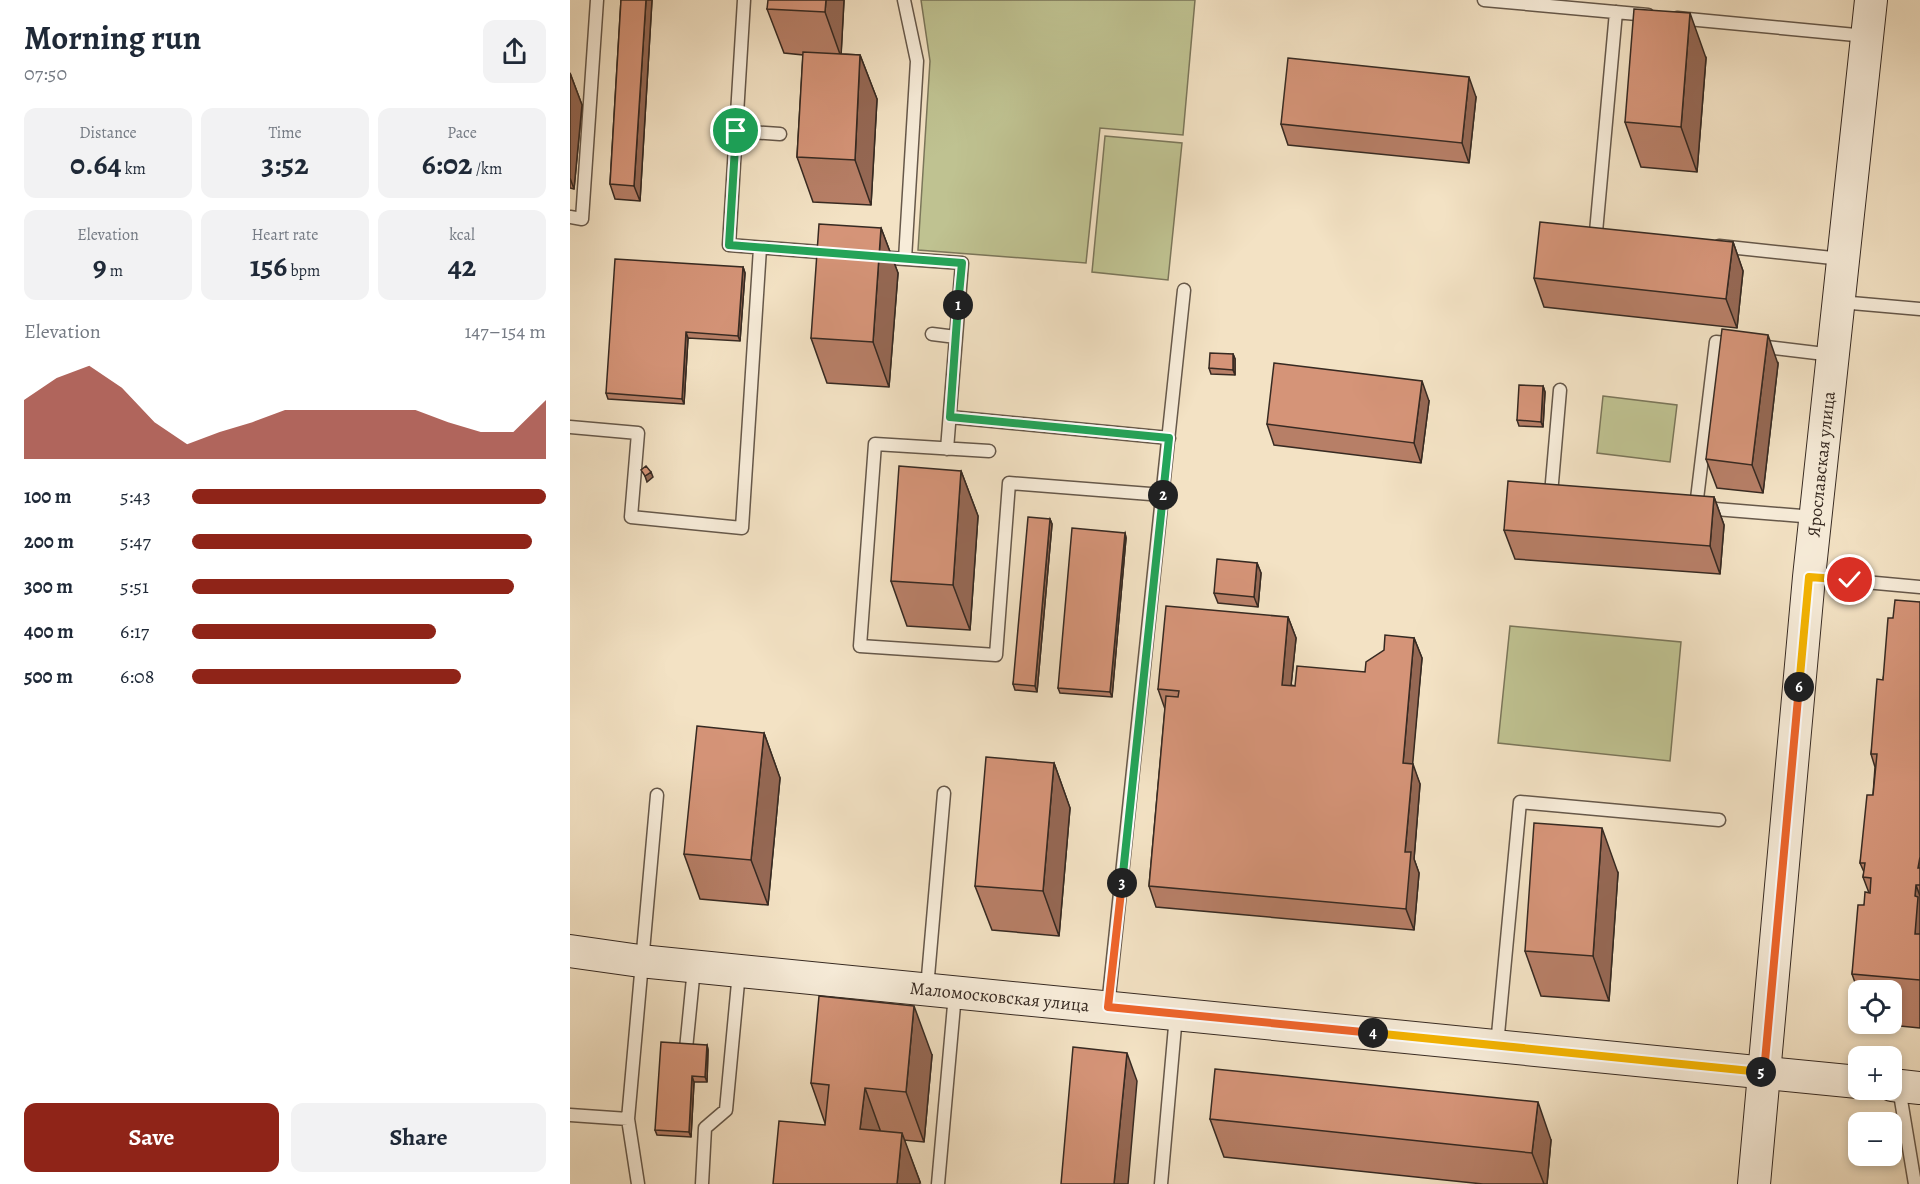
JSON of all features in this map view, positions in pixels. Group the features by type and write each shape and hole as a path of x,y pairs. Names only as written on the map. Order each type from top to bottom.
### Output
{"street":[{"name":"Ярославская улица","path":"1754,1184 1809,577 1871,0"},
{"name":"Маломосковская улица","path":"570,951 640,961 1848,1081"}],"lane":[{"path":"570,217 582,219 597,0"},
{"path":"744,0 729,245 962,263 947,449"},
{"path":"904,0 917,61 905,259"},
{"path":"1484,0 1867,36"},
{"path":"1596,232 1616,12"},
{"path":"736,131 780,134"},
{"path":"1702,244 1844,259"},
{"path":"570,427 638,433 631,517 742,528 760,248"},
{"path":"1108,1007 1184,290"},
{"path":"1839,302 1920,309"},
{"path":"932,334 956,337"},
{"path":"1815,517 1691,506 1716,342 1833,355"},
{"path":"1552,494 1560,390"},
{"path":"950,417 1169,438"},
{"path":"989,451 875,444 860,646 996,655 1009,483 1163,495"},
{"path":"1809,577 1920,586"},
{"path":"938,1184 944,793"},
{"path":"638,1184 628,1119 640,961 657,795"},
{"path":"1497,1045 1520,802 1719,820"},
{"path":"686,1048 694,966"},
{"path":"702,1184 705,1128 726,1110 740,971"},
{"path":"1161,1184 1176,1013"},
{"path":"1903,1086 1916,1172 1915,1184"},
{"path":"570,1115 628,1119"}],"green space":[{"path":"921,0 1195,0 1183,135 1100,128 1086,263 918,250 930,61"},
{"path":"1105,136 1182,143 1168,280 1092,272"},
{"path":"1603,396 1677,405 1670,462 1597,453"},
{"path":"1510,626 1681,642 1670,761 1498,743"}],"building":[{"path":"621,0 646,0 634,186 610,184"},
{"path":"768,0 826,0 825,12 767,9"},
{"path":"1634,9 1690,13 1681,127 1625,122"},
{"path":"803,52 860,55 855,160 797,157"},
{"path":"1288,58 1469,77 1462,143 1281,124"},
{"path":"1540,222 1733,242 1726,299 1534,278"},
{"path":"819,224 881,228 873,342 811,338"},
{"path":"615,259 743,267 738,336 686,332 682,399 606,393"},
{"path":"1722,329 1768,335 1752,465 1706,459"},
{"path":"1210,353 1233,354 1233,370 1209,368"},
{"path":"1274,363 1422,381 1414,443 1267,424"},
{"path":"1519,385 1543,386 1541,422 1517,420"},
{"path":"646,466 651,472 645,476 641,470"},
{"path":"899,466 961,471 953,585 891,581"},
{"path":"1508,481 1714,497 1710,546 1504,530"},
{"path":"1028,517 1050,519 1035,686 1013,684"},
{"path":"1072,528 1125,533 1110,692 1058,688"},
{"path":"1217,559 1257,563 1254,597 1214,593"},
{"path":"1895,600 1920,602 1920,857 1918,868 1920,868 1920,885 1916,885 1915,896 1918,897 1915,934 1920,934 1920,980 1852,974 1858,905 1864,905 1865,892 1870,893 1871,878 1863,877 1865,863 1860,863 1867,795 1873,795 1877,754 1871,754 1877,679 1883,680 1888,618 1893,618"},
{"path":"1166,606 1288,617 1282,685 1295,686 1297,666 1365,672 1366,662 1384,650 1385,635 1414,638 1403,763 1413,764 1405,852 1411,852 1406,909 1149,886 1166,696 1178,697 1179,691 1158,689"},
{"path":"697,726 764,733 751,860 684,854"},
{"path":"986,757 1054,763 1043,891 975,886"},
{"path":"1534,823 1602,828 1593,956 1525,951"},
{"path":"819,996 914,1006 906,1092 865,1088 860,1129 902,1133 897,1184 773,1184 779,1121 825,1125 829,1085 811,1083"},
{"path":"661,1042 707,1045 705,1077 692,1076 689,1132 655,1130"},
{"path":"1073,1047 1127,1053 1114,1184 1061,1184"},
{"path":"1215,1069 1538,1102 1532,1153 1210,1119"}],"route":[{"path":"736,131 729,245 962,263 950,417 1169,438 1108,1007 1764,1072 1809,577 1850,580"}]}
